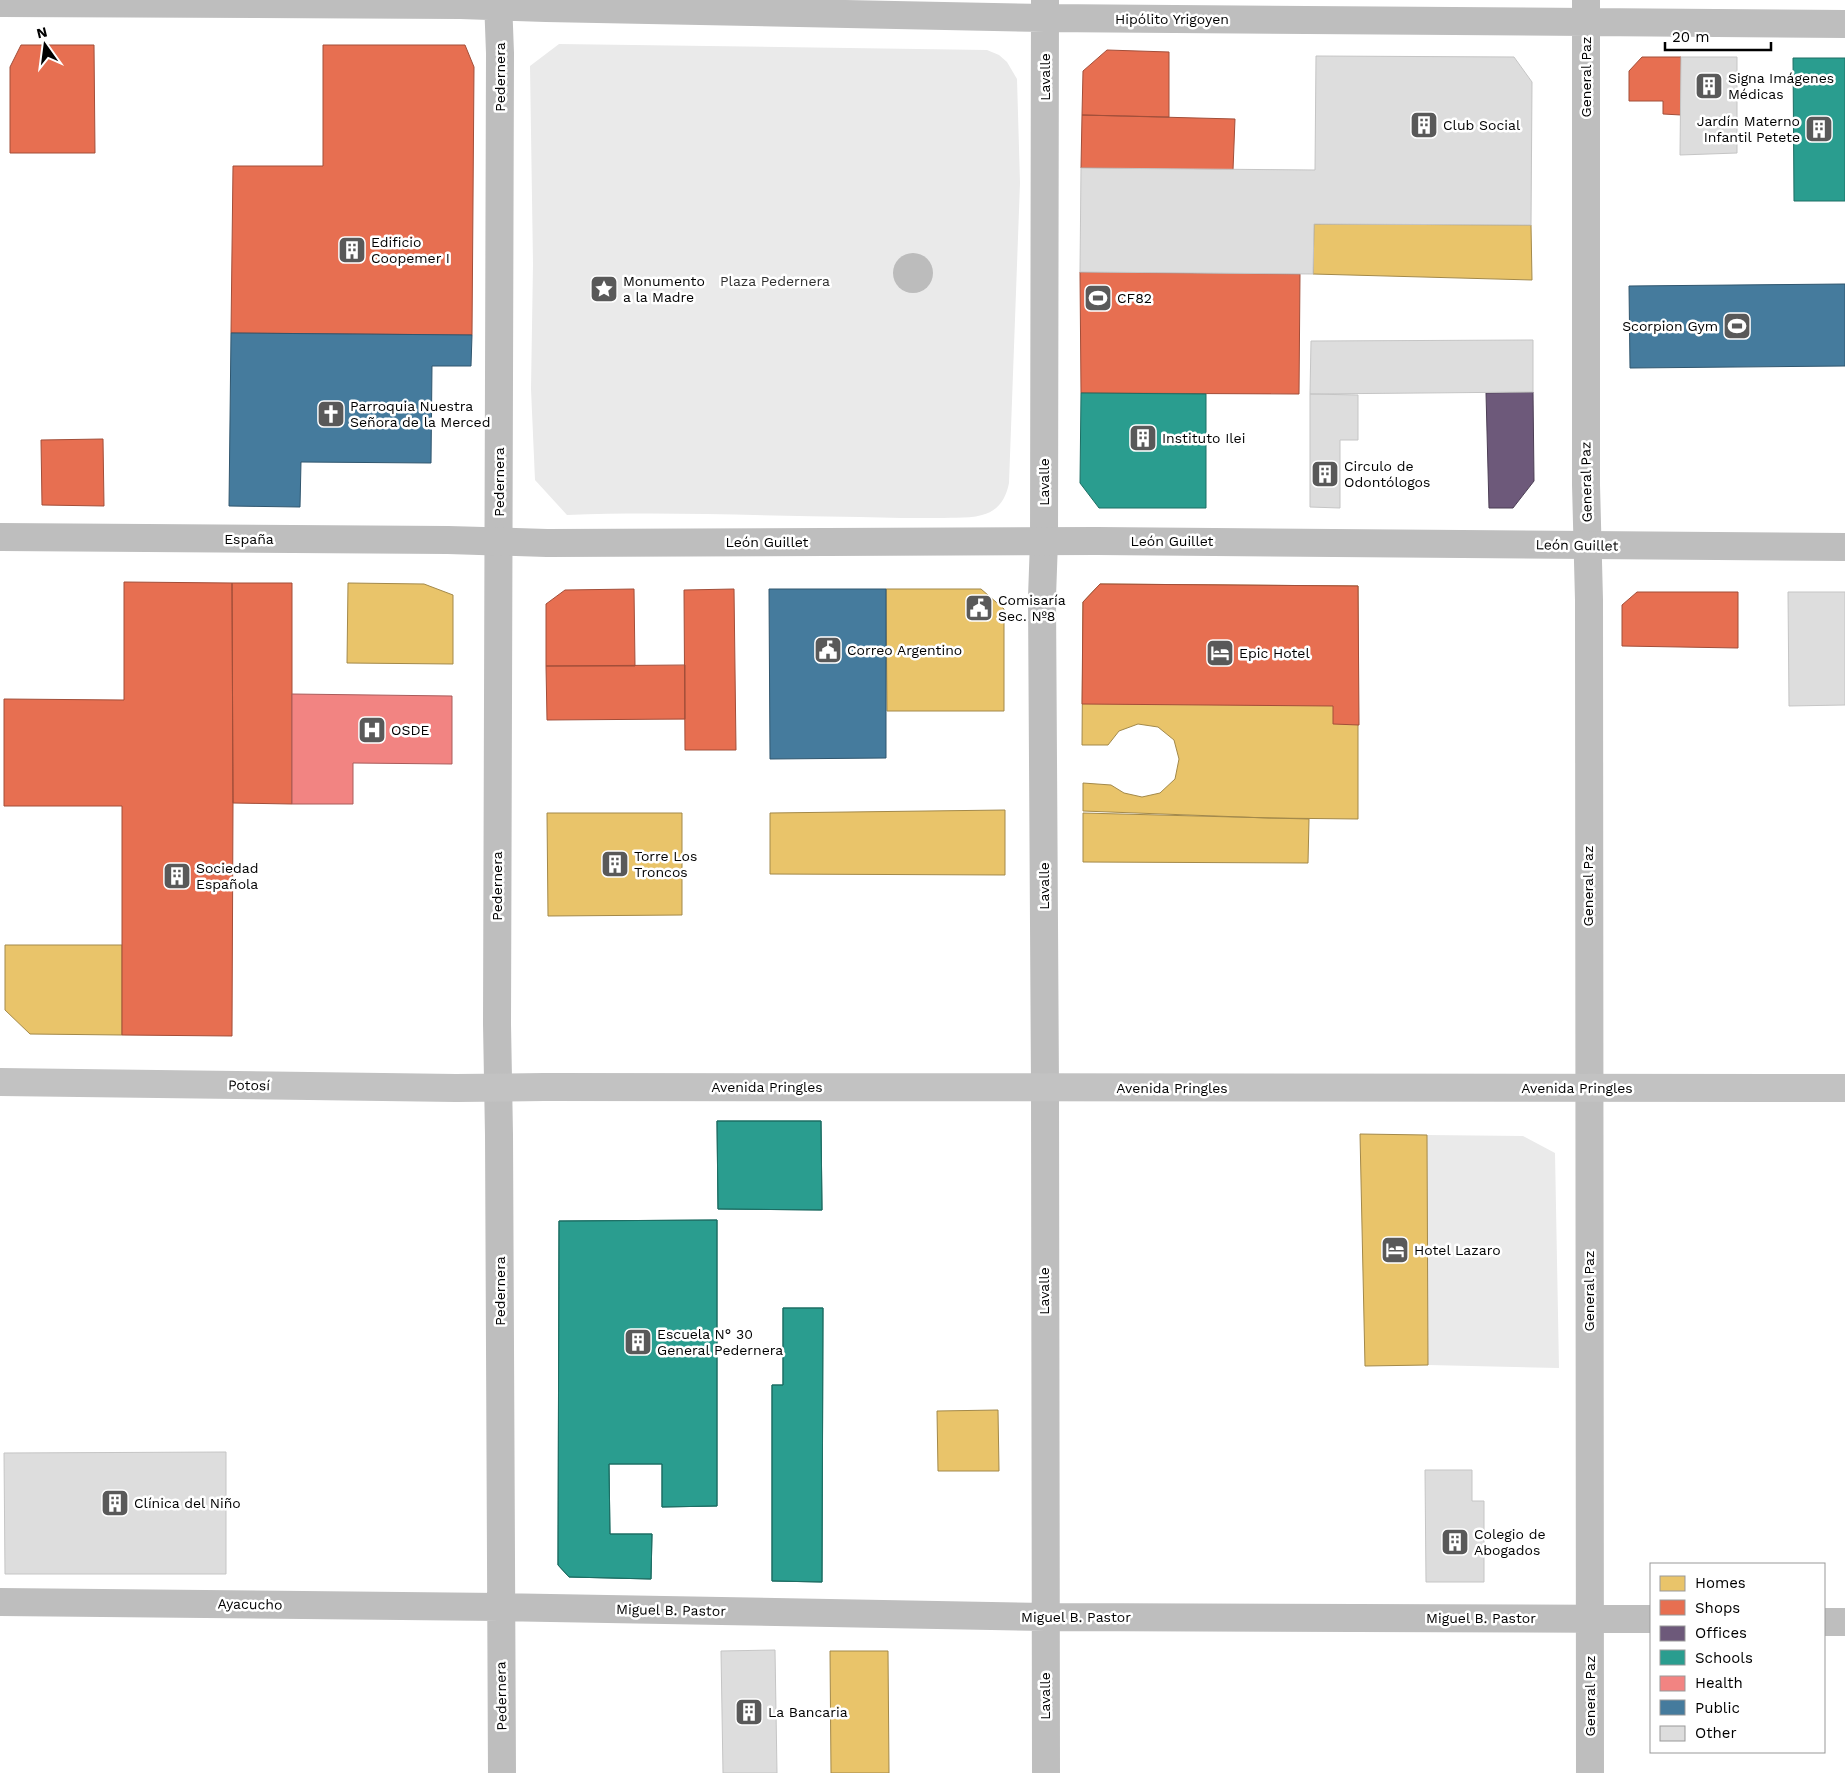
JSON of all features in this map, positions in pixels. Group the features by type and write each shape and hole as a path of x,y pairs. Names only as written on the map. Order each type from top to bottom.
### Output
{"main road":[{"name":"Potosí","path":"0,1082 499,1088"},
{"name":"Avenida Pringles","path":"499,1088 1845,1088"}],"street":[{"name":"Hipólito Yrigoyen","path":"0,3 498,3 1045,9 1586,11 1845,24"},
{"name":"Pedernera","path":"498,3 500,53 497,1024 499,1088 502,1773"},
{"name":"Lavalle","path":"1045,9 1044,541 1042,597 1046,1773"},
{"name":"General Paz","path":"1586,11 1590,1773"},
{"name":"España","path":"0,537 499,542"},
{"name":"León Guillet","path":"499,542 1044,541 1845,547"},
{"name":"Ayacucho","path":"0,1602 500,1607"},
{"name":"Miguel B. Pastor","path":"500,1607 1045,1618 1650,1619"},
{"path":"1825,1622 1845,1622"}],"green space":[{"name":"Plaza Pedernera","path":"559,44 987,50 999,55 1007,62 1017,79 1020,183 1009,483 1006,494 993,511 977,516 944,518 677,514 567,515 535,480 531,389 533,264 530,66"},
{"path":"1427,1135 1523,1136 1555,1153 1559,1368 1428,1365"}],"shaded area":[{"path":"913,253 927,259 933,273 927,287 913,293 899,287 893,273 899,259"}],"building: Homes":[{"path":"1314,224 1531,225 1532,280 1313,274"},
{"path":"348,583 424,584 453,595 453,664 347,663"},
{"name":"Epic Hotel","path":"1100,584 1358,586 1358,819 1268,818 1083,811 1083,783 1111,785 1124,793 1142,797 1160,793 1175,779 1179,759 1174,740 1158,727 1138,724 1119,731 1108,745 1082,745 1083,602"},
{"path":"886,589 981,589 1004,609 1004,711 887,711"},
{"path":"1005,810 1005,875 770,874 770,813"},
{"name":"Torre Los Troncos","path":"547,813 682,813 682,915 548,916"},
{"path":"1083,813 1309,819 1308,863 1083,862"},
{"path":"5,945 122,945 122,1035 30,1034 5,1010"},
{"name":"Hotel Lazaro","path":"1360,1134 1427,1135 1428,1365 1365,1366"},
{"path":"998,1410 999,1471 938,1471 937,1411"},
{"path":"830,1651 888,1651 889,1773 831,1773"}],"building: Shops":[{"path":"21,45 94,45 95,153 10,153 10,67"},
{"name":"Edificio Coopemer I","path":"323,45 465,45 474,67 472,335 231,333 233,166 323,166"},
{"path":"1107,50 1169,52 1169,117 1082,115 1083,71"},
{"path":"1642,57 1681,57 1681,115 1663,114 1663,101 1629,101 1629,71"},
{"path":"1082,115 1235,119 1233,170 1081,168"},
{"path":"1080,272 1300,274 1299,394 1081,393"},
{"path":"103,439 104,506 42,505 41,440"},
{"name":"Sociedad Española","path":"124,582 232,583 232,1036 122,1035 122,806 4,806 4,699 124,700"},
{"path":"232,583 292,583 292,804 233,803"},
{"path":"1100,584 1358,586 1359,725 1333,724 1333,706 1082,704 1083,602"},
{"path":"634,589 635,666 546,666 546,604 565,590"},
{"path":"734,589 736,750 685,750 684,590"},
{"path":"1637,592 1738,592 1738,648 1622,646 1622,605"},
{"path":"685,665 685,719 547,720 546,666"}],"building: Offices":[{"path":"1533,392 1534,481 1513,508 1489,508 1486,393"}],"building: Schools":[{"name":"Jardín Materno Infantil Petete","path":"1793,58 1845,58 1845,201 1794,201"},
{"name":"Instituto Ilei","path":"1081,393 1206,394 1206,508 1099,508 1080,483"},
{"path":"717,1121 821,1121 822,1210 718,1209"},
{"path":"717,1121 821,1121 822,1210 718,1209"},
{"name":"Escuela N° 30 General Pedernera","path":"717,1220 717,1506 662,1507 662,1464 609,1464 610,1534 652,1534 651,1579 569,1577 558,1565 559,1221"},
{"name":"Escuela N° 30 General Pedernera","path":"717,1220 717,1506 662,1507 662,1464 609,1464 610,1534 652,1534 651,1579 569,1577 558,1565 559,1221"},
{"name":"Escuela N° 30 General Pedernera","path":"783,1308 823,1308 822,1582 772,1581 772,1385 783,1385"},
{"name":"Escuela N° 30 General Pedernera","path":"783,1308 823,1308 822,1582 772,1581 772,1385 783,1385"}],"building: Health":[{"name":"OSDE","path":"292,694 452,696 452,764 353,763 353,804 292,804"}],"building: Public":[{"name":"Scorpion Gym","path":"1845,284 1845,366 1630,368 1629,286"},
{"name":"Parroquia Nuestra Señora de la Merced","path":"231,333 472,335 471,366 432,366 431,463 301,462 300,507 229,506"},
{"name":"Correo Argentino","path":"769,589 886,589 886,758 770,759"}],"building: Other":[{"name":"Club Social","path":"1316,56 1514,57 1532,82 1531,225 1314,224 1313,274 1080,272 1081,168 1315,170"},
{"name":"Signa Imágenes Médicas","path":"1681,57 1737,57 1737,153 1680,155"},
{"path":"1533,340 1533,392 1310,394 1311,341"},
{"name":"Circulo de Odontólogos","path":"1310,394 1358,395 1358,440 1340,440 1340,508 1310,507"},
{"path":"1788,592 1845,592 1845,705 1789,706"},
{"name":"Clínica del Niño","path":"226,1452 226,1574 5,1574 4,1453"},
{"name":"Colegio de Abogados","path":"1425,1470 1472,1470 1472,1501 1484,1501 1484,1582 1426,1582"},
{"name":"La Bancaria","path":"775,1650 777,1773 723,1773 721,1651"}],"place":[{"name":"Signa Imágenes Médicas","path":"1709,86"},
{"name":"Club Social","path":"1424,125"},
{"name":"Jardín Materno Infantil Petete","path":"1819,129"},
{"name":"Edificio Coopemer I","path":"352,250"},
{"name":"Monumento a la Madre","path":"604,289"},
{"name":"CF82","path":"1098,298"},
{"name":"Scorpion Gym","path":"1737,326"},
{"name":"Parroquia Nuestra Señora de la Merced","path":"331,414"},
{"name":"Instituto Ilei","path":"1143,438"},
{"name":"Circulo de Odontólogos","path":"1325,474"},
{"name":"Comisaría Sec. Nº8","path":"979,608"},
{"name":"Correo Argentino","path":"828,650"},
{"name":"Epic Hotel","path":"1220,653"},
{"name":"OSDE","path":"372,730"},
{"name":"Torre Los Troncos","path":"615,864"},
{"name":"Sociedad Española","path":"177,876"},
{"name":"Hotel Lazaro","path":"1395,1250"},
{"name":"Escuela N° 30 General Pedernera","path":"638,1342"},
{"name":"Clínica del Niño","path":"115,1503"},
{"name":"Colegio de Abogados","path":"1455,1542"},
{"name":"La Bancaria","path":"749,1712"}]}
